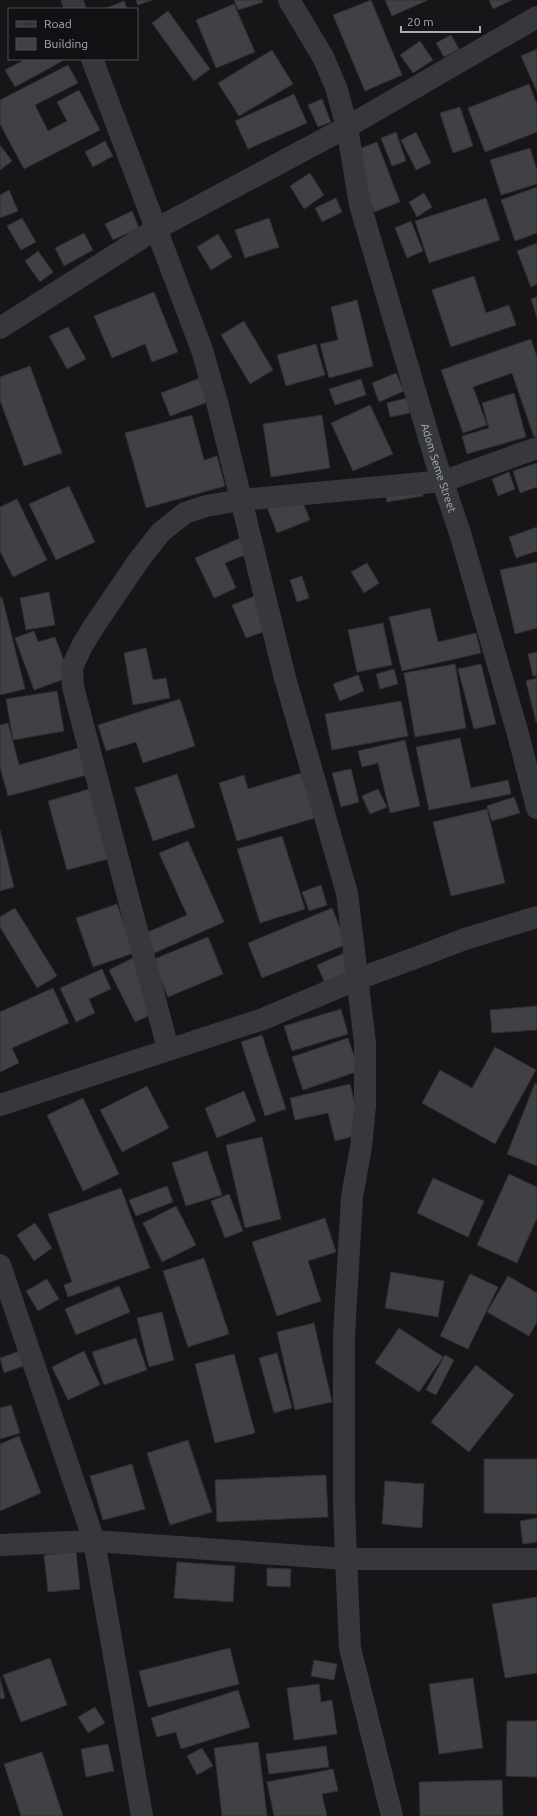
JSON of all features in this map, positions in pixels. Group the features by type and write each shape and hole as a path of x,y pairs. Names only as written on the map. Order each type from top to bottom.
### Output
{"street":[{"name":"Adom Seme Street","path":"289,0 323,57 336,87 347,127 360,205 388,305 444,481 518,734 537,808"},
{"path":"0,328 156,229 347,127 537,17"},
{"path":"92,60 202,350 217,402 285,678 347,893 365,1043 365,1106 361,1147 352,1197 344,1335 344,1502 350,1648 392,1816"},
{"path":"168,1049 74,687 72,667 94,626 139,560 161,532 185,513 206,506 241,500 444,481 537,448"},
{"path":"0,1105 263,1019 358,979 465,939 537,917"},
{"path":"0,1265 94,1540 142,1816"},
{"path":"0,1545 94,1540 346,1559 537,1559"}],"building":[{"path":"136,0 152,0 138,5"},
{"path":"234,0 262,0 263,2 238,10"},
{"path":"371,0 402,75 365,91 333,15"},
{"path":"385,0 428,0 392,16"},
{"path":"489,0 512,0 493,9"},
{"path":"124,1 127,8 106,8"},
{"path":"234,4 255,52 216,68 196,20"},
{"path":"168,11 210,69 194,81 152,23"},
{"path":"451,35 459,49 444,57 436,43"},
{"path":"420,41 433,60 413,73 400,55"},
{"path":"537,49 537,92 521,56"},
{"path":"272,50 293,84 239,116 218,83"},
{"path":"24,60 64,60 15,87 5,70"},
{"path":"68,65 78,83 35,105 48,131 67,121 57,102 79,90 100,130 24,169 0,124 0,100"},
{"path":"529,84 537,104 537,132 485,152 468,108"},
{"path":"294,94 307,123 248,149 235,121"},
{"path":"322,99 331,122 318,127 308,105"},
{"path":"460,107 473,146 453,153 440,113"},
{"path":"396,132 406,161 392,166 381,138"},
{"path":"416,132 431,163 416,170 401,140"},
{"path":"105,141 113,156 93,167 85,152"},
{"path":"377,142 400,202 374,212 351,152"},
{"path":"0,145 12,161 0,170"},
{"path":"530,148 537,170 537,184 501,195 490,160"},
{"path":"310,173 324,195 304,209 290,186"},
{"path":"537,187 537,233 515,241 501,200"},
{"path":"9,190 18,211 0,218 0,195"},
{"path":"424,193 432,207 417,217 409,202"},
{"path":"336,198 342,212 322,222 315,208"},
{"path":"486,198 500,240 429,263 415,221"},
{"path":"132,211 139,228 113,240 105,224"},
{"path":"22,218 36,242 21,250 7,226"},
{"path":"269,218 279,247 245,258 235,230"},
{"path":"411,221 423,251 407,258 395,228"},
{"path":"84,233 93,250 64,266 55,248"},
{"path":"218,234 232,257 211,270 197,247"},
{"path":"537,243 537,284 531,287 517,251"},
{"path":"38,251 53,272 40,282 25,261"},
{"path":"474,276 486,313 509,305 516,325 451,347 432,290"},
{"path":"154,292 178,352 152,362 145,344 112,358 94,316"},
{"path":"537,297 537,318 531,299"},
{"path":"357,300 373,366 329,378 320,344 338,340 331,307"},
{"path":"244,321 273,370 250,384 221,335"},
{"path":"68,327 86,359 67,369 49,336"},
{"path":"531,339 537,357 537,436 534,437 512,373 473,387 487,425 463,433 441,370"},
{"path":"316,344 325,375 286,386 277,355"},
{"path":"30,366 62,453 24,466 0,400 0,377"},
{"path":"396,373 404,391 379,402 372,383"},
{"path":"200,378 208,402 170,416 161,393"},
{"path":"361,379 366,395 335,405 329,389"},
{"path":"514,393 526,437 467,454 462,436 489,428 482,403"},
{"path":"407,398 410,413 390,417 387,403"},
{"path":"370,405 393,454 353,471 331,423"},
{"path":"192,415 204,460 217,456 225,486 146,508 125,433"},
{"path":"322,415 330,468 271,477 263,424"},
{"path":"537,463 537,487 520,493 513,471"},
{"path":"509,472 515,489 498,496 492,479"},
{"path":"421,482 423,496 387,502 384,488"},
{"path":"69,486 95,542 56,560 29,504"},
{"path":"300,495 310,520 277,533 267,507"},
{"path":"17,499 47,560 13,577 0,551 0,507"},
{"path":"537,527 537,551 516,558 509,537"},
{"path":"240,538 247,554 225,563 236,588 214,598 195,558"},
{"path":"537,562 537,628 515,634 500,570"},
{"path":"367,563 379,583 364,593 351,572"},
{"path":"302,576 309,598 297,602 290,580"},
{"path":"49,592 55,625 26,630 20,598"},
{"path":"255,596 269,630 246,638 232,605"},
{"path":"2,597 25,689 0,695 0,598"},
{"path":"430,608 438,642 476,633 481,653 402,671 389,617"},
{"path":"383,623 392,665 357,672 348,630"},
{"path":"34,631 38,642 55,637 70,677 34,690 15,638"},
{"path":"146,648 153,680 166,678 170,698 133,705 124,653"},
{"path":"537,652 537,676 533,676 528,654"},
{"path":"455,664 466,728 415,737 404,673"},
{"path":"481,664 496,724 474,729 458,669"},
{"path":"394,669 398,684 380,689 376,674"},
{"path":"358,675 364,691 340,701 333,684"},
{"path":"537,678 537,722 536,722 526,681"},
{"path":"57,691 64,731 13,740 6,699"},
{"path":"180,699 195,746 143,763 136,742 106,751 98,725"},
{"path":"401,701 408,736 332,750 325,714"},
{"path":"8,723 19,765 86,746 94,773 8,796 0,767 0,725"},
{"path":"460,738 471,788 508,780 511,794 429,810 416,747"},
{"path":"405,740 420,806 390,813 378,763 362,767 358,751"},
{"path":"351,769 359,802 341,807 332,773"},
{"path":"301,773 315,818 237,841 219,783 244,775 248,789"},
{"path":"177,774 195,827 153,841 135,788"},
{"path":"93,788 112,858 67,870 48,801"},
{"path":"378,789 387,807 370,814 362,796"},
{"path":"514,797 520,813 492,821 487,806"},
{"path":"487,809 505,883 451,896 433,822"},
{"path":"0,830 14,887 0,891"},
{"path":"282,836 305,909 260,923 237,849"},
{"path":"188,841 224,922 150,955 141,935 187,915 159,853"},
{"path":"321,885 327,905 309,911 302,892"},
{"path":"117,904 134,953 93,967 76,918"},
{"path":"15,908 57,976 37,988 0,927 0,917"},
{"path":"332,908 347,944 262,978 248,943"},
{"path":"208,937 223,974 168,997 152,960"},
{"path":"349,951 357,969 325,983 317,965"},
{"path":"135,957 161,1010 135,1022 109,970"},
{"path":"102,969 111,989 89,999 95,1013 76,1022 60,988"},
{"path":"53,988 69,1023 12,1048 19,1063 0,1072 0,1012"},
{"path":"537,1006 537,1030 492,1033 490,1010"},
{"path":"341,1009 348,1034 292,1051 284,1026"},
{"path":"262,1035 286,1109 265,1116 241,1042"},
{"path":"348,1038 359,1071 303,1090 292,1057"},
{"path":"495,1047 536,1070 495,1144 422,1103 440,1070 472,1088"},
{"path":"535,1083 537,1084 537,1166 507,1154"},
{"path":"350,1084 362,1134 335,1141 328,1113 295,1120 290,1098"},
{"path":"147,1086 169,1128 122,1152 100,1110"},
{"path":"244,1091 256,1121 217,1138 205,1108"},
{"path":"83,1098 119,1174 83,1191 47,1115"},
{"path":"262,1137 281,1219 245,1228 226,1145"},
{"path":"207,1151 222,1195 186,1206 172,1163"},
{"path":"509,1174 537,1187 537,1218 517,1263 477,1245"},
{"path":"433,1178 484,1201 468,1237 417,1213"},
{"path":"167,1186 173,1202 136,1216 129,1200"},
{"path":"121,1188 150,1268 68,1297 64,1285 72,1282 48,1214"},
{"path":"229,1194 243,1231 225,1238 211,1201"},
{"path":"176,1206 196,1245 162,1262 143,1223"},
{"path":"325,1218 336,1252 308,1261 321,1301 277,1316 252,1242"},
{"path":"35,1223 52,1248 34,1261 17,1235"},
{"path":"204,1258 229,1334 188,1347 163,1271"},
{"path":"391,1272 444,1281 438,1317 385,1308"},
{"path":"470,1274 498,1287 468,1349 440,1336"},
{"path":"508,1276 537,1293 537,1322 529,1336 487,1312"},
{"path":"47,1279 59,1299 38,1311 26,1291"},
{"path":"119,1286 130,1312 76,1335 65,1309"},
{"path":"162,1312 174,1360 149,1367 137,1318"},
{"path":"314,1323 332,1402 295,1410 277,1332"},
{"path":"399,1328 443,1357 419,1392 375,1363"},
{"path":"136,1338 147,1370 104,1385 92,1352"},
{"path":"20,1351 26,1365 4,1373 0,1358"},
{"path":"84,1351 100,1385 68,1400 52,1367"},
{"path":"277,1353 292,1408 274,1413 259,1358"},
{"path":"234,1354 255,1433 215,1443 195,1364"},
{"path":"445,1355 454,1360 436,1395 426,1390"},
{"path":"476,1365 514,1395 469,1452 431,1422"},
{"path":"11,1405 20,1433 0,1439 0,1408"},
{"path":"19,1436 41,1493 0,1511 0,1444"},
{"path":"188,1440 212,1512 170,1525 147,1453"},
{"path":"484,1459 537,1459 537,1514 484,1513"},
{"path":"132,1464 145,1509 103,1520 90,1476"},
{"path":"326,1475 328,1517 217,1522 215,1480"},
{"path":"385,1481 424,1484 422,1528 382,1524"},
{"path":"537,1518 537,1542 523,1544 520,1521"},
{"path":"76,1552 80,1589 48,1592 44,1555"},
{"path":"177,1562 235,1566 233,1602 174,1598"},
{"path":"267,1568 291,1569 290,1587 267,1586"},
{"path":"537,1597 537,1673 505,1678 492,1604"},
{"path":"230,1648 239,1684 148,1707 139,1671"},
{"path":"50,1658 67,1705 21,1722 3,1675"},
{"path":"314,1660 337,1664 334,1680 311,1676"},
{"path":"0,1678 5,1698 0,1699"},
{"path":"473,1678 483,1748 439,1754 429,1684"},
{"path":"319,1684 321,1702 332,1700 337,1734 294,1740 287,1688"},
{"path":"238,1690 250,1727 181,1749 176,1732 157,1737 151,1718"},
{"path":"95,1707 105,1723 88,1733 78,1717"},
{"path":"507,1721 537,1721 537,1777 506,1776"},
{"path":"258,1742 267,1816 222,1816 214,1748"},
{"path":"108,1744 114,1771 86,1777 81,1749"},
{"path":"326,1746 329,1767 269,1774 266,1754"},
{"path":"202,1748 213,1766 197,1775 187,1756"},
{"path":"42,1752 63,1816 21,1816 4,1764"},
{"path":"333,1769 338,1791 322,1794 327,1816 274,1816 267,1782"},
{"path":"502,1780 503,1816 420,1816 419,1782"}]}
